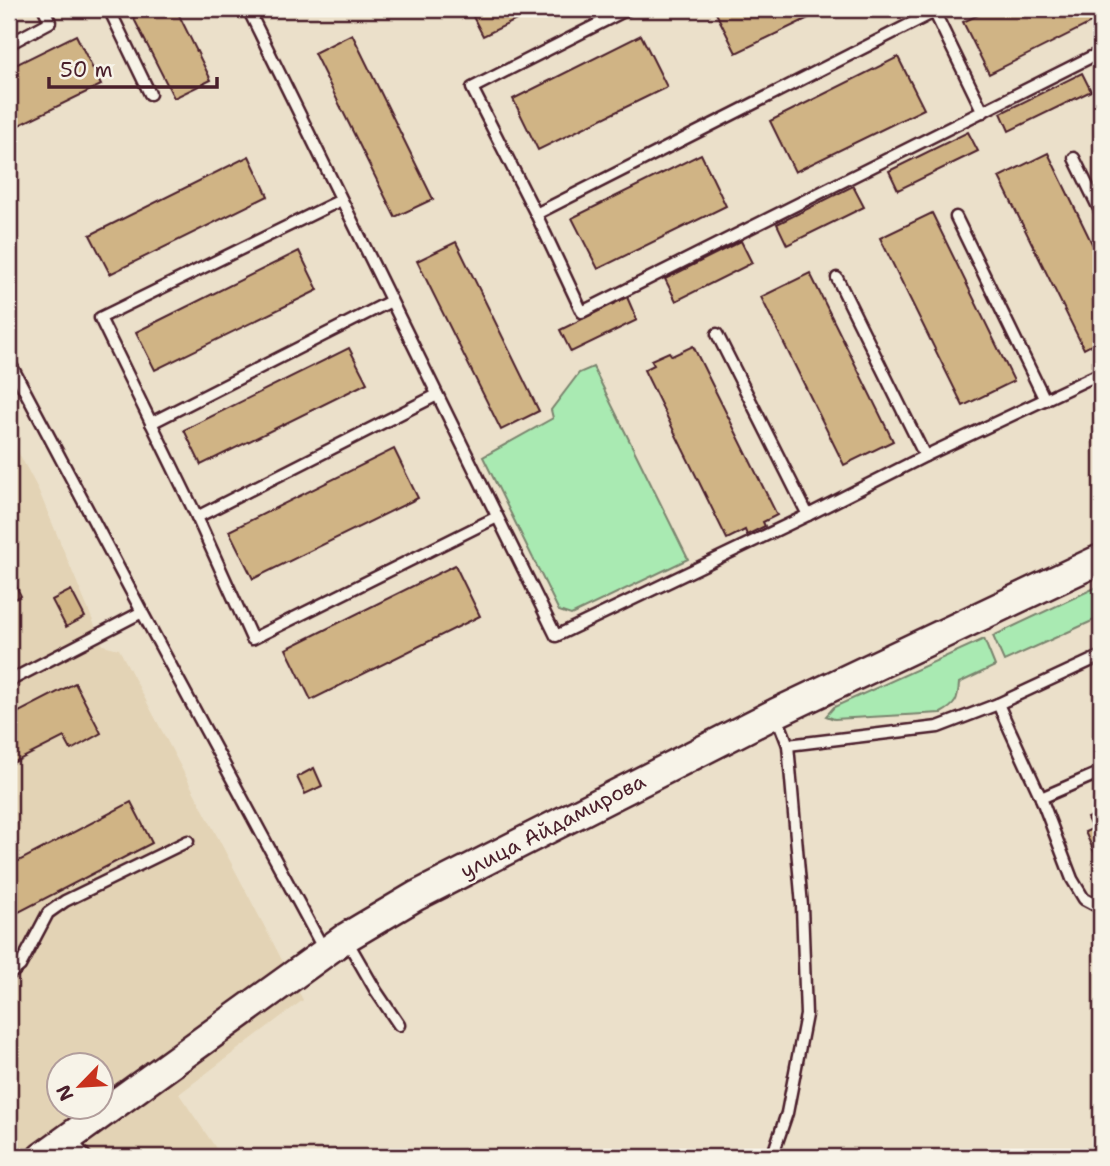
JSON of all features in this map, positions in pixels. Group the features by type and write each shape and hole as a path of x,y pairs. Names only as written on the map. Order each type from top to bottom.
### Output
{"main road":[{"name":"улица Айдамирова","path":"42,1157 77,1147 335,945 416,897 776,713 1101,559"}],"lane":[{"path":"9,44 50,22 44,9"},
{"path":"108,9 150,94"},
{"path":"248,9 556,636 1101,373"},
{"path":"628,9 472,88 582,312 1101,52"},
{"path":"536,214 936,10 982,112"},
{"path":"1074,158 1101,213"},
{"path":"341,200 100,318 197,517 252,639 497,517"},
{"path":"956,217 1045,400"},
{"path":"837,278 925,456"},
{"path":"151,423 391,301"},
{"path":"717,334 808,515"},
{"path":"9,361 142,612 335,945 376,990 399,1025"},
{"path":"197,517 438,396"},
{"path":"9,681 142,612"},
{"path":"788,745 938,727 998,704 1101,656"},
{"path":"998,704 1041,798 1073,879 1084,899 1101,908"},
{"path":"772,1157 787,1113 806,1015 802,906 788,745 776,713"},
{"path":"1041,798 1101,772"},
{"path":"9,975 20,966 48,913 65,901 188,841"}],"shaded area":[{"path":"9,435 38,489 103,645 119,649 303,1000 179,1094 222,1157 9,1157"}],"green space":[{"path":"593,367 688,559 571,615 559,611 483,457 553,418 551,410 579,373"},
{"path":"1101,585 1101,617 1004,661 993,636"},
{"path":"984,639 995,666 959,683 955,701 941,713 834,719 826,716 834,707"}],"building":[{"path":"129,9 176,9 211,80 174,98"},
{"path":"469,9 539,9 483,36"},
{"path":"714,9 827,9 736,53"},
{"path":"991,9 1101,9 1101,18 989,74 963,22"},
{"path":"352,34 433,199 395,217 314,53"},
{"path":"76,35 101,85 9,130 9,68"},
{"path":"641,35 667,87 538,150 513,99"},
{"path":"898,57 924,109 795,172 770,121"},
{"path":"1082,73 1091,91 1009,131 1001,113"},
{"path":"968,132 978,151 898,190 889,171"},
{"path":"1048,153 1101,262 1101,340 1084,349 999,177"},
{"path":"701,154 726,206 598,269 572,218"},
{"path":"249,156 268,196 110,274 90,235"},
{"path":"853,186 864,207 787,245 777,224"},
{"path":"932,213 1014,381 963,406 880,238"},
{"path":"741,241 752,263 676,301 665,279"},
{"path":"456,242 539,411 501,430 417,261"},
{"path":"299,251 318,290 155,370 136,332"},
{"path":"810,273 893,441 844,465 761,297"},
{"path":"627,297 637,320 571,352 560,330"},
{"path":"693,346 777,515 763,522 765,526 747,535 745,530 727,539 644,370 654,365 651,360 669,352 672,356"},
{"path":"349,348 367,383 201,465 184,430"},
{"path":"394,449 418,498 253,579 229,531"},
{"path":"455,565 480,616 311,700 286,649"},
{"path":"9,572 21,596 9,602"},
{"path":"71,590 85,617 66,627 52,600"},
{"path":"75,683 101,733 71,750 64,737 11,764 9,717"},
{"path":"314,768 322,786 305,794 297,777"},
{"path":"131,802 152,843 17,913 9,898 9,866"},
{"path":"1101,812 1101,857 1097,858 1085,832 1092,829 1087,818"}]}
